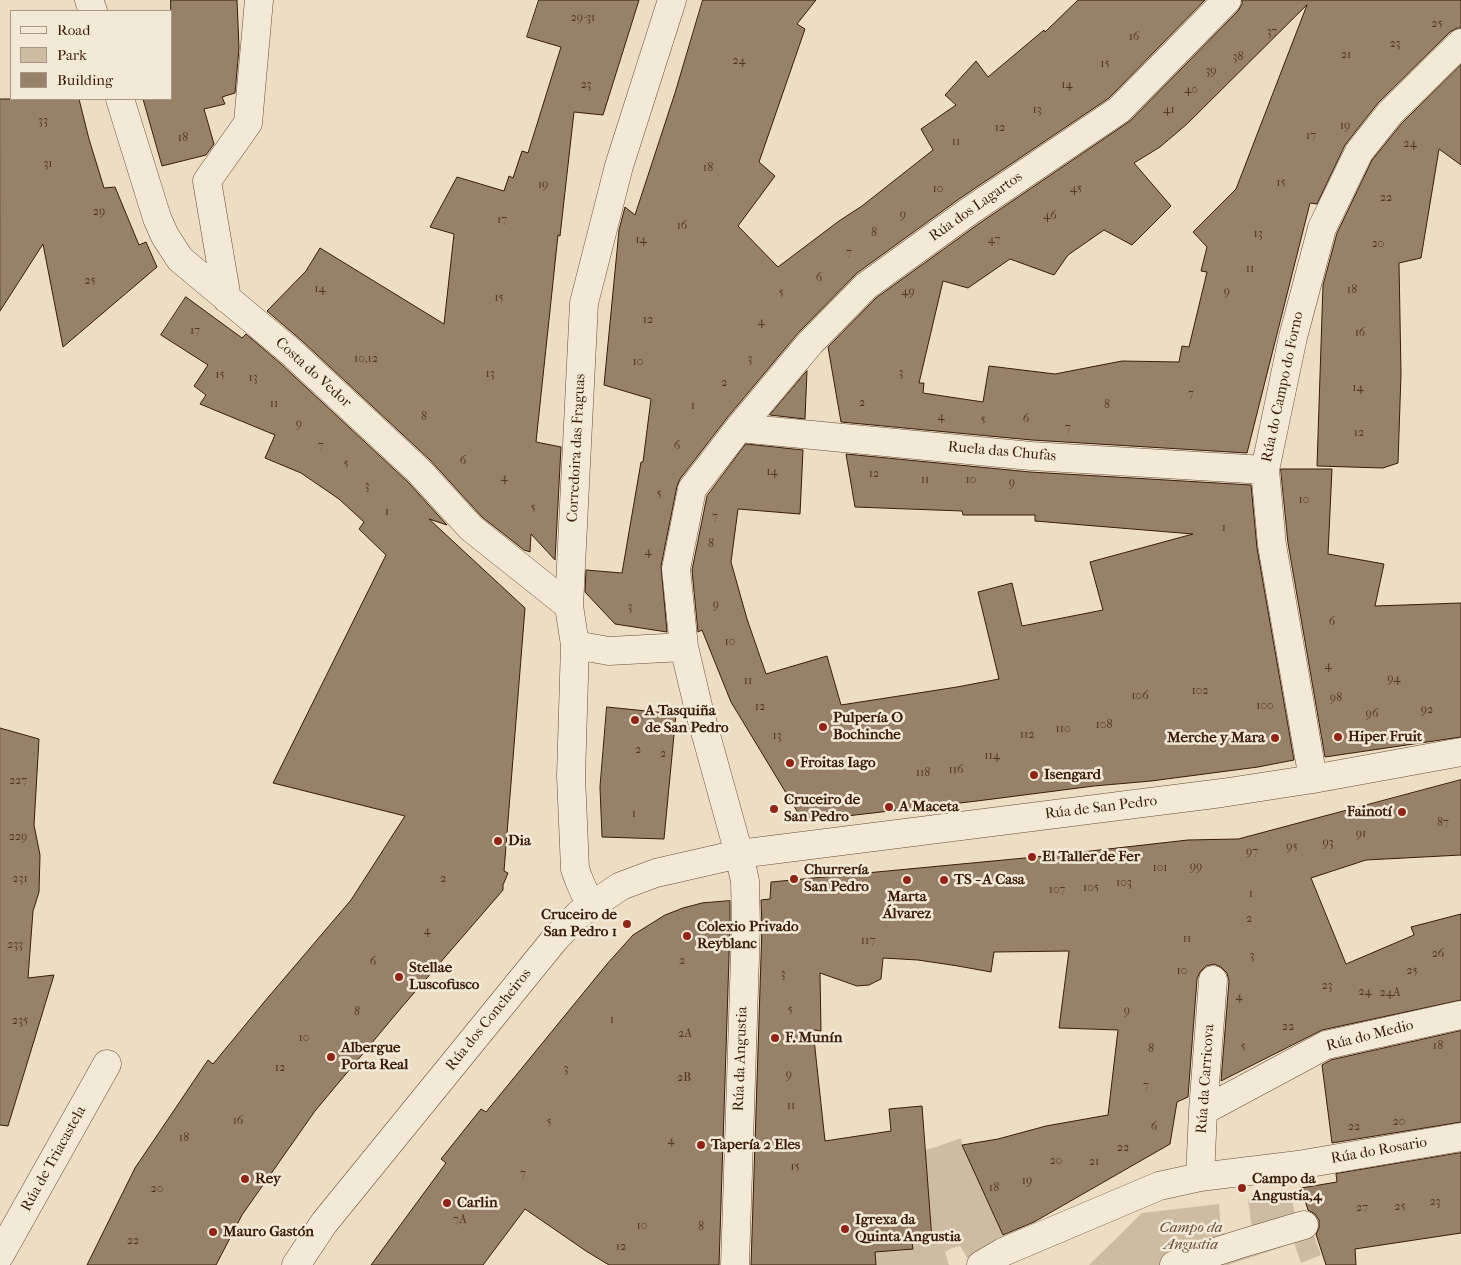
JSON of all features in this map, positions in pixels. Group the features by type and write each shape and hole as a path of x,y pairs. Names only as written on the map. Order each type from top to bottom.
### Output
{"street":[{"path":"227,299 207,181 248,123 259,0"},
{"name":"Corredoira das Fraguas","path":"590,905 575,869 571,776 575,645 569,606 584,303 618,166 672,0"},
{"name":"Rúa dos Lagartos","path":"684,647 676,569 692,489 739,428 811,342 866,286 968,212 1119,110 1227,0"},
{"name":"Rúa do Campo do Forno","path":"1314,779 1272,545 1265,470 1293,337 1322,228 1359,152 1390,113 1461,43"},
{"name":"Costa do Vedor","path":"120,100 157,218 165,236 180,259 290,351 419,471 471,528 569,606"},
{"name":"Ruela das Chufas","path":"739,428 1031,456 1265,470"},
{"path":"575,645 608,651 684,647"},
{"name":"Rúa da Angustia","path":"684,647 745,881 746,926 735,1265"},
{"name":"Rúa de San Pedro","path":"739,854 1222,793 1314,779 1461,752"},
{"name":"Rúa dos Concheiros","path":"296,1265 324,1223 549,946 570,923 590,905 621,886 656,873 739,854"},
{"name":"Rúa da Carricova","path":"1200,1177 1213,980"},
{"name":"Rúa do Medio","path":"1204,1111 1326,1045 1461,1015"},
{"name":"Rúa de Triacastela","path":"0,1255 108,1064"},
{"name":"Rúa do Rosario","path":"981,1265 1004,1252 1159,1186 1200,1177 1298,1165 1461,1137"},
{"path":"1174,1265 1304,1226"}],"green space":[{"path":"961,1138 962,1145 1004,1238 968,1259 960,1246 952,1248 945,1252 949,1265 876,1265 875,1252 912,1249 912,1242 932,1240 928,1196 863,1167 936,1147"},
{"name":"Campo da Angustia","path":"1290,1192 1300,1235 1312,1230 1321,1255 1301,1263 1294,1243 1228,1265 1089,1265 1142,1213 1219,1204 1221,1233 1228,1234 1252,1229 1248,1199"}],"building":[{"path":"171,0 237,0 239,48 235,93 222,97 225,104 204,109 214,144 206,155 162,166 143,100 172,100"},
{"path":"539,0 639,0 603,115 574,112 560,236 558,235 536,442 561,447 555,560 531,534 530,552 524,550 482,517 430,460 301,340 267,311 306,271 320,248 444,324 454,234 430,227 457,177 504,191 509,176 513,178 522,151 528,153 561,47 527,37"},
{"path":"703,0 816,0 797,24 805,29 759,162 775,176 738,226 778,267 862,206 933,150 921,129 956,105 945,95 976,61 988,77 1044,30 1045,32 1078,0 1205,0 1109,98 959,199 857,273 799,332 727,418 680,479 661,566 667,632 615,624 585,592 586,570 622,573 641,462 643,462 651,399 604,385 619,230 625,207 635,215"},
{"path":"1242,0 1461,0 1461,28 1450,32 1378,103 1345,145 1317,204 1310,203 1247,453 1032,440 841,422 828,347 876,298 977,225 1130,121 1238,11","holes":["1307,5 1236,189 1193,232 1207,247 1201,271 1207,272 1189,347 1182,346 1179,362 1122,361 1055,374 989,366 983,402 923,393 924,383 919,383 943,281 968,288 1010,259 1054,275 1068,255 1104,230 1132,245 1171,206 1134,163 1160,147 1187,124"]},
{"path":"1461,65 1461,165 1439,149 1421,258 1399,263 1401,374 1398,463 1383,468 1317,466 1323,285 1337,233 1372,160 1402,123"},
{"path":"0,99 79,100 104,188 115,187 139,245 146,242 157,267 63,347 43,244 0,311"},
{"path":"186,297 242,338 246,334 280,363 408,482 447,525 429,519 525,608 504,871 508,873 503,890 315,1111 242,1215 216,1265 87,1265 135,1168 208,1060 213,1064 351,900 405,816 273,783 386,555 359,529 364,522 339,499 301,473 265,458 275,435 200,404 206,395 194,386 208,365 161,335"},
{"path":"807,371 805,419 770,415"},
{"path":"746,444 803,450 800,514 738,509 731,562 747,619 766,674 827,656 841,705 999,679 978,592 1012,583 1022,626 1103,610 1090,562 1193,534 1035,521 1035,515 963,515 962,511 855,507 846,454 1030,472 1251,485 1257,548 1294,760 1258,767 1151,781 1094,786 803,821 731,702 702,630 698,632 692,570 707,496"},
{"path":"1281,469 1332,469 1328,554 1384,564 1375,606 1461,603 1461,737 1325,757 1288,543"},
{"path":"607,707 676,714 664,839 602,837 600,787"},
{"path":"0,728 39,739 34,825 40,855 39,892 33,911 28,978 54,975 8,1126 0,1125"},
{"path":"1461,780 1461,855 1366,860 1311,878 1346,964 1414,935 1411,927 1461,914 1461,1000 1322,1030 1221,1081 1229,981 1227,973 1221,967 1214,964 1206,966 1200,972 1197,979 1188,1097 1177,1102 1170,1144 1034,1222 1003,1235 962,1145 998,1139 1046,1126 1108,1115 1118,1030 1059,1028 1069,951 994,952 991,972 918,960 883,958 881,979 869,985 857,986 820,973 821,1031 813,1030 825,1141 891,1131 889,1109 922,1106 932,1240 912,1242 913,1249 875,1252 876,1265 751,1265 762,927 761,900 770,899 771,882 1046,856 1188,840 1238,839"},
{"path":"730,901 719,1265 609,1265 525,1209 483,1265 371,1265 446,1163 441,1159 481,1109 486,1112 633,935 665,915 683,908 702,903"},
{"path":"1461,1031 1461,1122 1332,1143 1322,1065 1331,1060"},
{"path":"1461,1153 1461,1233 1355,1249 1356,1265 1326,1265 1316,1234 1319,1228 1319,1220 1315,1214 1308,1210 1301,1188 1337,1182 1336,1174"}],"place":[{"name":"A Tasquiña de San Pedro","path":"635,720"},
{"name":"Pulpería O Bochinche","path":"823,727"},
{"name":"Hiper Fruit","path":"1338,737"},
{"name":"Merche y Mara","path":"1275,738"},
{"name":"Froitas Iago","path":"790,763"},
{"name":"Isengard","path":"1034,775"},
{"name":"A Maceta","path":"889,807"},
{"name":"Cruceiro de San Pedro","path":"774,809"},
{"name":"Fainotí","path":"1402,812"},
{"name":"Dia","path":"498,841"},
{"name":"El Taller de Fer","path":"1032,857"},
{"name":"Churrería San Pedro","path":"794,879"},
{"name":"Marta Álvarez","path":"907,880"},
{"name":"TS - A Casa","path":"944,880"},
{"name":"Cruceiro de San Pedro 1","path":"627,924"},
{"name":"Colexio Privado Reyblanc","path":"687,936"},
{"name":"Stellae Luscofusco","path":"399,977"},
{"name":"F. Munín","path":"775,1038"},
{"name":"Albergue Porta Real","path":"331,1057"},
{"name":"Tapería 2 Eles","path":"701,1145"},
{"name":"Rey","path":"245,1179"},
{"name":"Campo da Angustia,4","path":"1242,1188"},
{"name":"Carlin","path":"447,1203"},
{"name":"Igrexa da Quinta Angustia","path":"845,1229"},
{"name":"Mauro Gastón","path":"213,1232"}]}
